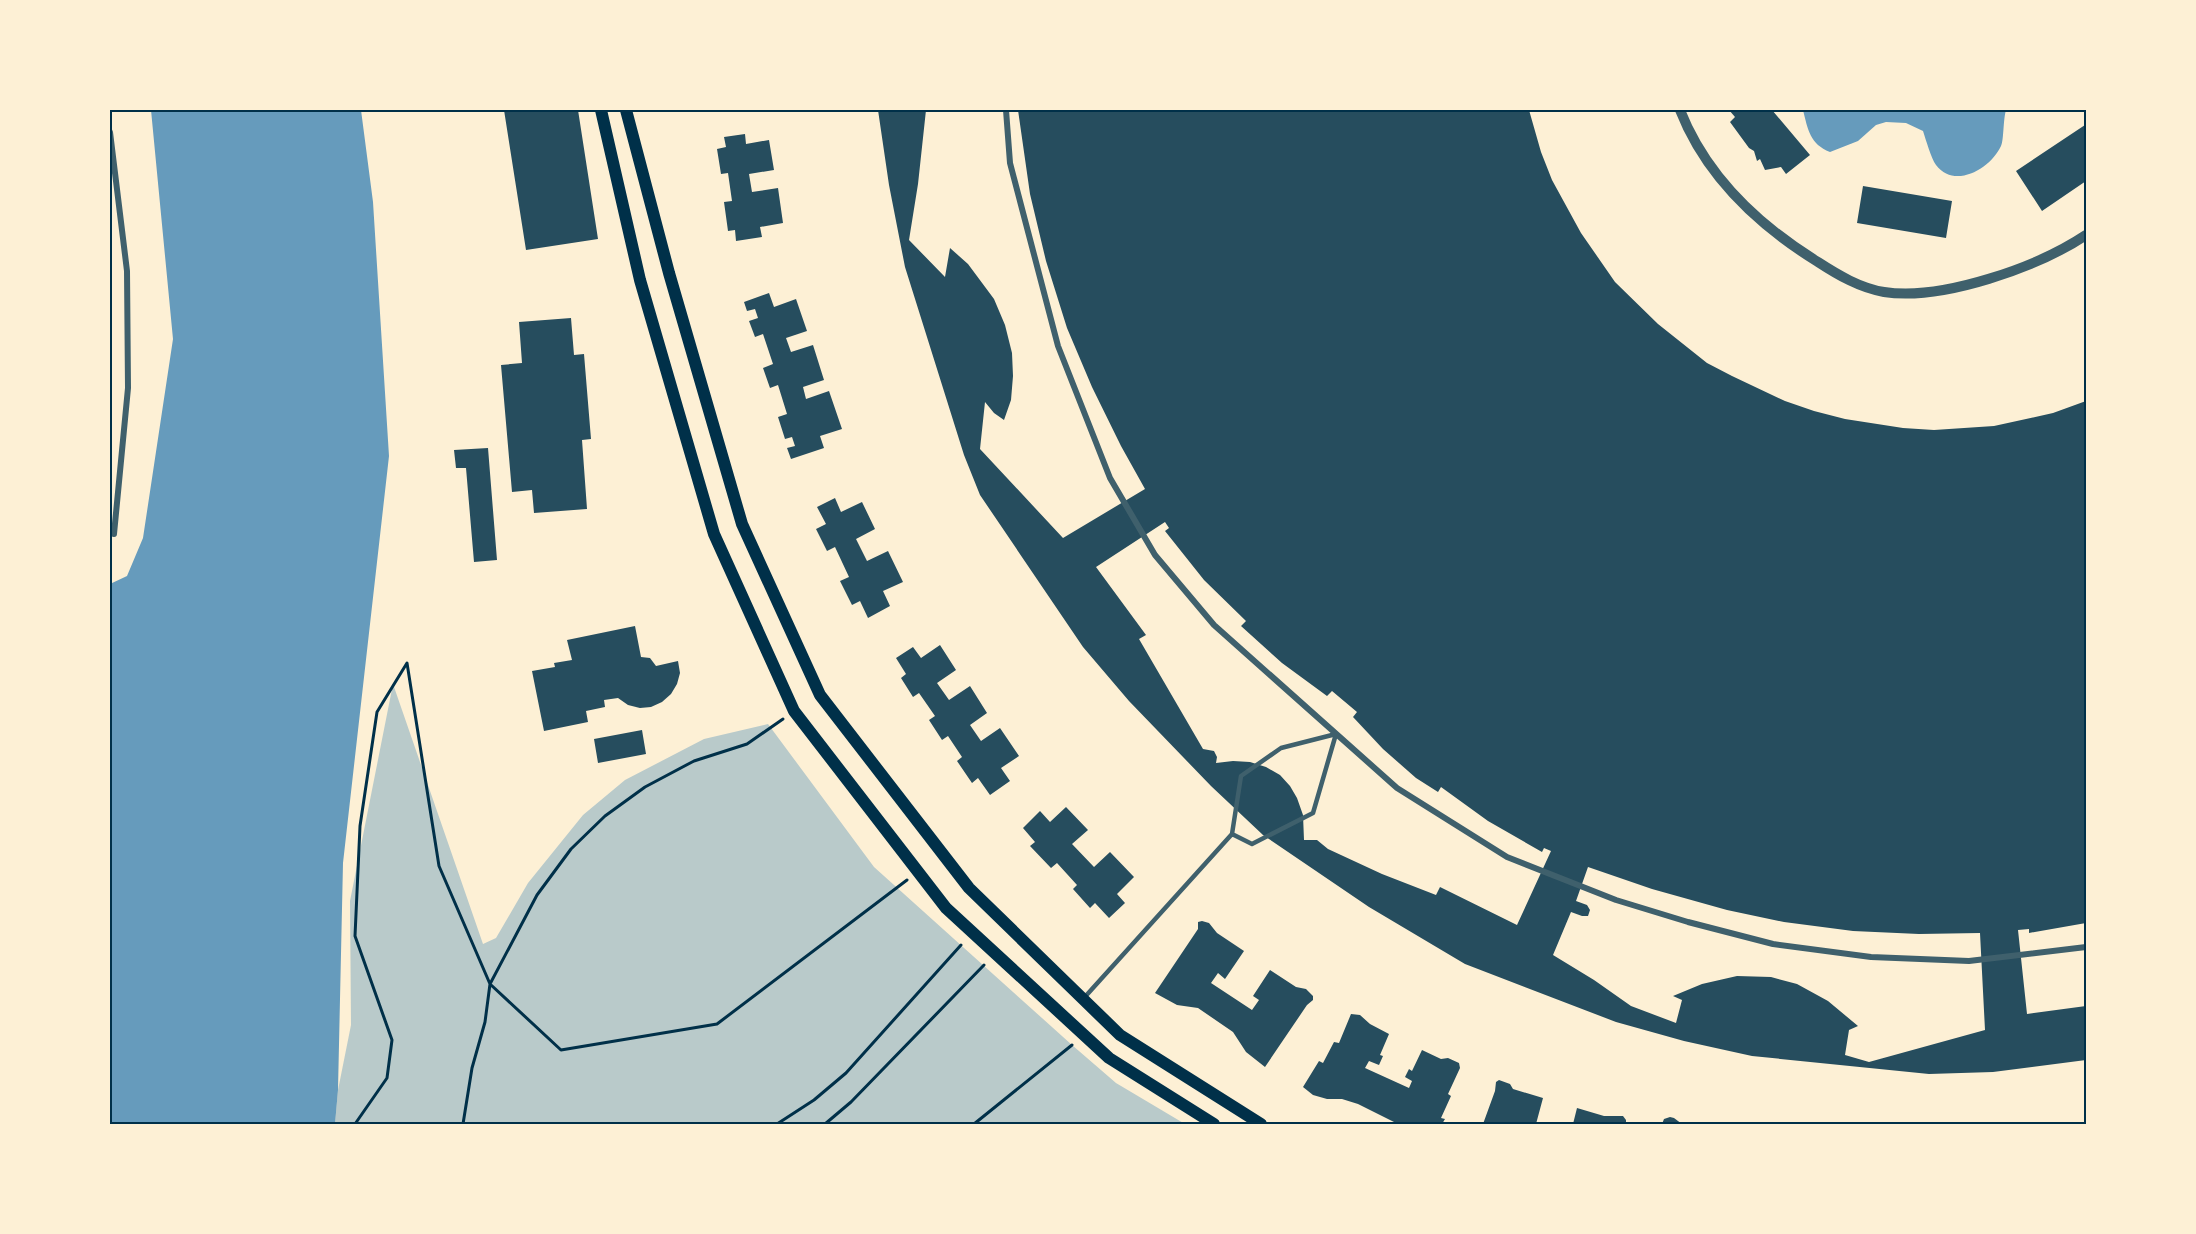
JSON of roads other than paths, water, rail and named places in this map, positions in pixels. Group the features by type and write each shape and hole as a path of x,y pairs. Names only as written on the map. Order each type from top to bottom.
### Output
{"main road":[{"path":"601,110 640,280 714,534 794,711 946,908 1108,1058 1214,1125"},
{"path":"626,110 669,273 742,524 820,695 969,888 1120,1035 1261,1125"}],"street":[{"path":"1006,110 1010,163 1058,346 1110,478 1155,555 1214,625 1397,788 1507,857 1616,900 1773,944 1871,957 1969,961 2086,947"},
{"path":"1680,110 1709,166 1747,210 1785,242 1843,277 1863,286 1884,292 1938,292 1983,281 2023,266 2086,235"},
{"path":"110,132 127,271 128,353 128,388 114,534"}],"lane":[{"path":"1083,999 1233,834 1241,776 1281,748 1336,734"},
{"path":"1233,834 1252,844 1313,813 1336,734"}],"water":[{"path":"151,110 361,110 373,202 389,456 343,863 338,1090 335,1124 110,1124 110,584 127,576 143,538 173,339"},
{"path":"1803,110 2006,110 2002,143 1996,154 1989,162 1972,173 1953,176 1936,165 1923,131 1906,123 1886,122 1876,125 1858,141 1830,152 1814,140 1808,130"}]}
